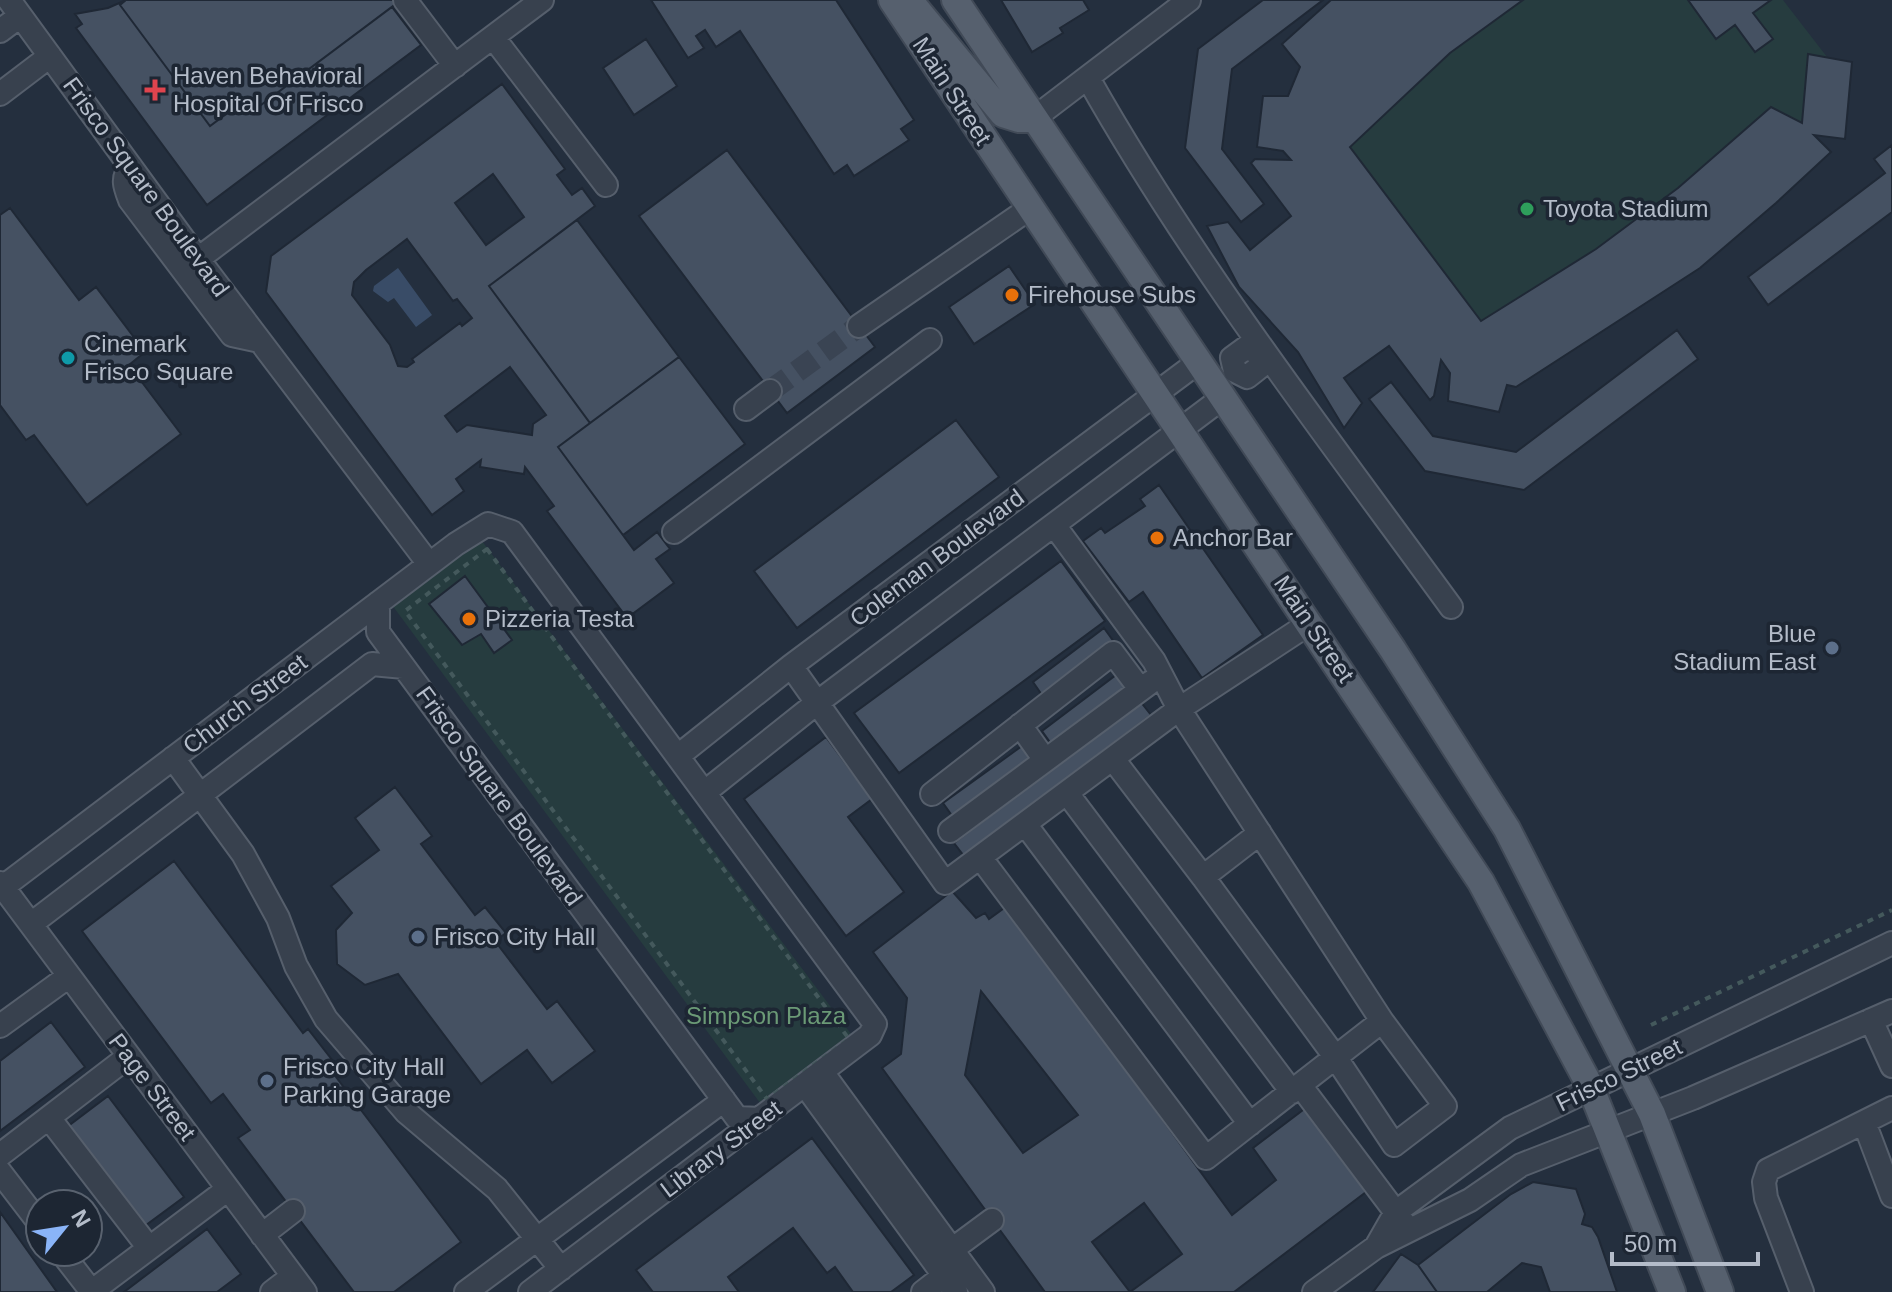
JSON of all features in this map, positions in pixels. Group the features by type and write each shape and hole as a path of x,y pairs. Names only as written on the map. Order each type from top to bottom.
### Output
{"main road":[{"name":"Main Street","path":"892,0 1158,394 1481,882 1590,1086 1672,1292"},
{"path":"909,0 1003,114 1033,119"},
{"path":"955,0 1467,763 1507,829 1652,1114 1720,1292"}],"street":[{"path":"405,0 455,66"},
{"path":"198,259 542,0"},
{"path":"1033,119 1189,0"},
{"path":"0,31 15,8"},
{"name":"Frisco Square Boulevard","path":"15,8 198,259 429,564"},
{"path":"493,37 606,185"},
{"path":"0,94 50,56"},
{"path":"1088,78 1132,156 1262,353 1451,607"},
{"path":"131,167 124,184 130,200 232,335 260,341"},
{"path":"859,326 1030,208"},
{"path":"674,532 930,340"},
{"name":"Coleman Boulevard","path":"705,792 818,702 1182,430 1235,371 1247,377 1261,366 1262,353"},
{"name":"Coleman Boulevard","path":"678,756 791,666 1197,363"},
{"path":"746,409 770,391"},
{"name":"Church Street","path":"2,885 429,564 488,524 512,532 678,756"},
{"path":"1054,525 1162,675 1179,709 1382,1021 1445,1106 1394,1145 1366,1172"},
{"name":"Frisco Square Boulevard","path":"378,603 378,632 737,1118 761,1119"},
{"path":"791,666 945,883 1179,709 1310,623"},
{"path":"932,794 1113,653 1140,689"},
{"name":"Church Street","path":"31,924 372,664 404,667"},
{"path":"950,831 1162,675"},
{"path":"1020,725 1045,760"},
{"path":"678,756 705,792"},
{"path":"173,758 243,854 271,905 296,966 326,1019 406,1112 497,1189 561,1269"},
{"path":"1113,759 1336,1058 1394,1145"},
{"name":"Library Street","path":"530,1292 870,1035 875,1024 705,792"},
{"path":"1067,793 1410,1231"},
{"path":"1025,824 1250,1124"},
{"path":"1203,877 1260,833"},
{"path":"980,857 1206,1158 1382,1021"},
{"name":"Page Street","path":"2,885 299,1284"},
{"name":"Frisco Street","path":"1376,1247 1396,1212 1510,1128 1590,1086 1782,999 1892,943"},
{"path":"0,1026 69,976"},
{"name":"Frisco Street","path":"1314,1292 1376,1247 1470,1200 1521,1165 1652,1114 1892,1011"},
{"path":"1871,1020 1892,1066"},
{"path":"0,1155 129,1056"},
{"path":"813,1079 950,1268 983,1292"},
{"name":"Library Street","path":"466,1292 724,1100"},
{"path":"1802,1292 1766,1198 1764,1182 1768,1170 1892,1108"},
{"path":"49,1118 149,1248"},
{"path":"1864,1122 1892,1196"},
{"path":"0,1172 24,1203"},
{"path":"73,1268 91,1292 228,1189"},
{"path":"258,1230 290,1207"},
{"path":"923,1292 950,1268 992,1220"},
{"path":"1340,1273 1353,1292"},
{"path":"272,1292 299,1284"}],"path":[{"path":"487,549 849,1039 767,1099 405,611 487,549"},
{"path":"1651,1025 1892,910"}],"green space":[{"name":"Toyota Stadium","path":"1331,0 1783,0 1827,57 1852,62 1845,139 1815,135 1831,152 1700,268 1516,387 1507,385 1499,412 1448,401 1450,373 1441,361 1434,396 1430,400 1389,346 1345,378 1362,403 1344,428 1298,352 1239,287 1207,226 1228,222 1250,250 1291,216 1251,163 1255,159 1290,160 1283,151 1257,147 1263,96 1288,96"},
{"name":"Simpson Plaza","path":"482,541 854,1038 763,1107 392,605"}],"water":[{"path":"398,268 432,315 416,327 394,298 388,302 373,291 374,286"}],"building":[{"path":"126,0 120,5 210,126 245,100 253,111 392,7 421,45 207,205 76,28 82,24 75,14 108,8"},
{"path":"126,0 401,0 253,111 245,100 210,126 120,5"},
{"path":"651,0 836,0 914,120 901,129 909,140 854,176 847,165 834,174 740,31 716,47 705,30 696,36 704,48 688,58"},
{"path":"1001,0 1083,0 1089,10 1060,28 1063,33 1032,52"},
{"path":"1263,0 1323,0 1232,69 1222,149 1264,204 1241,222 1185,148 1198,49"},
{"path":"1331,0 1523,0 1450,53 1350,147 1481,321 1596,249 1678,188 1771,107 1802,123 1808,54 1852,62 1845,139 1814,135 1831,152 1776,203 1700,268 1516,387 1507,385 1499,412 1448,401 1450,373 1441,360 1434,396 1430,400 1389,346 1344,378 1362,403 1344,428 1298,352 1239,287 1207,226 1228,222 1250,250 1291,216 1251,163 1255,159 1291,160 1283,151 1257,147 1263,96 1288,96 1300,67 1282,44"},
{"path":"1688,0 1771,0 1753,13 1773,39 1755,52 1735,25 1716,39"},
{"path":"646,39 677,86 634,115 603,68"},
{"path":"502,84 565,169 557,175 572,195 582,188 595,206 489,286 590,423 558,447 634,550 657,532 670,549 656,559 674,583 627,618 547,511 554,506 525,467 524,474 480,467 481,460 456,479 464,491 432,515 266,292 271,256","holes":["493,174 524,217 486,245 455,203","407,239 453,301 457,299 472,318 462,326 460,323 412,359 414,362 407,367 398,366 390,345 352,295 354,282","510,367 546,415 533,424 532,435 467,425 457,432 445,416"]},
{"path":"1892,145 1892,212 1768,305 1748,277 1885,173 1874,159"},
{"path":"727,150 875,347 787,413 639,216"},
{"name":"Cinemark Frisco Square","path":"10,208 79,300 96,287 145,352 129,365 181,434 87,505 34,435 26,440 0,405 0,215"},
{"path":"577,220 679,357 590,423 489,286"},
{"path":"1009,266 1035,304 974,344 949,307"},
{"path":"1677,330 1698,359 1524,490 1425,471 1369,399 1391,382 1433,436 1516,452"},
{"path":"679,357 745,444 623,535 558,447"},
{"path":"956,420 999,477 797,628 754,571"},
{"path":"1159,485 1263,635 1202,678 1143,592 1129,602 1083,541 1101,528 1105,533 1145,506 1140,499"},
{"path":"1061,561 1105,621 899,773 854,713"},
{"name":"Pizzeria Testa","path":"465,576 512,640 494,653 481,634 462,645 429,604"},
{"path":"1104,628 1114,642 1042,695 1033,682"},
{"path":"1120,672 1130,686 1052,745 1042,731"},
{"path":"1140,701 1151,715 964,856 954,843"},
{"path":"826,737 872,799 848,817 904,892 846,936 744,799"},
{"path":"1022,746 1032,760 953,817 943,803"},
{"name":"Frisco City Hall","path":"395,787 432,836 421,844 475,915 485,907 506,933 495,941 547,1009 557,1001 595,1051 552,1083 527,1050 481,1084 398,974 365,985 337,964 336,930 352,913 331,886 379,850 355,818"},
{"name":"Frisco City Hall Parking Garage","path":"174,861 303,1033 308,1029 336,1065 330,1069 461,1242 394,1292 354,1292 238,1138 250,1130 223,1094 211,1103 82,931"},
{"path":"952,891 976,918 985,913 989,919 1007,906 1232,1215 1276,1180 1253,1148 1307,1107 1366,1192 1234,1292 1130,1292 1045,1292 882,1068 901,1054 907,998 873,952","holes":["981,991 1078,1115 1023,1153 965,1075","1144,1203 1182,1254 1130,1292 1092,1242"]},
{"path":"51,1022 85,1067 0,1131 0,1061"},
{"path":"108,1096 184,1197 142,1228 67,1127"},
{"path":"812,1138 914,1275 891,1292 853,1292 835,1267 827,1273 793,1228 728,1277 739,1292 653,1292 636,1270"},
{"path":"1533,1182 1576,1189 1585,1214 1582,1224 1592,1227 1598,1237 1617,1292 1550,1292 1541,1267 1522,1263 1487,1292 1437,1292 1418,1265 1511,1194"},
{"path":"0,1212 24,1246 24,1268 40,1268 57,1292 0,1292"},
{"path":"207,1229 241,1274 217,1292 124,1292"},
{"path":"1401,1254 1418,1265 1437,1292 1373,1292"}],"tunnel":[{"path":"770,391 859,326"}],"place":[{"name":"Haven Behavioral Hospital Of Frisco","path":"155,90"},
{"name":"Toyota Stadium","path":"1527,209"},
{"name":"Firehouse Subs","path":"1012,295"},
{"name":"Cinemark Frisco Square","path":"68,358"},
{"name":"Anchor Bar","path":"1157,538"},
{"name":"Pizzeria Testa","path":"469,619"},
{"name":"Blue Stadium East","path":"1832,648"},
{"name":"Frisco City Hall","path":"418,937"},
{"name":"Frisco City Hall Parking Garage","path":"267,1081"}]}
